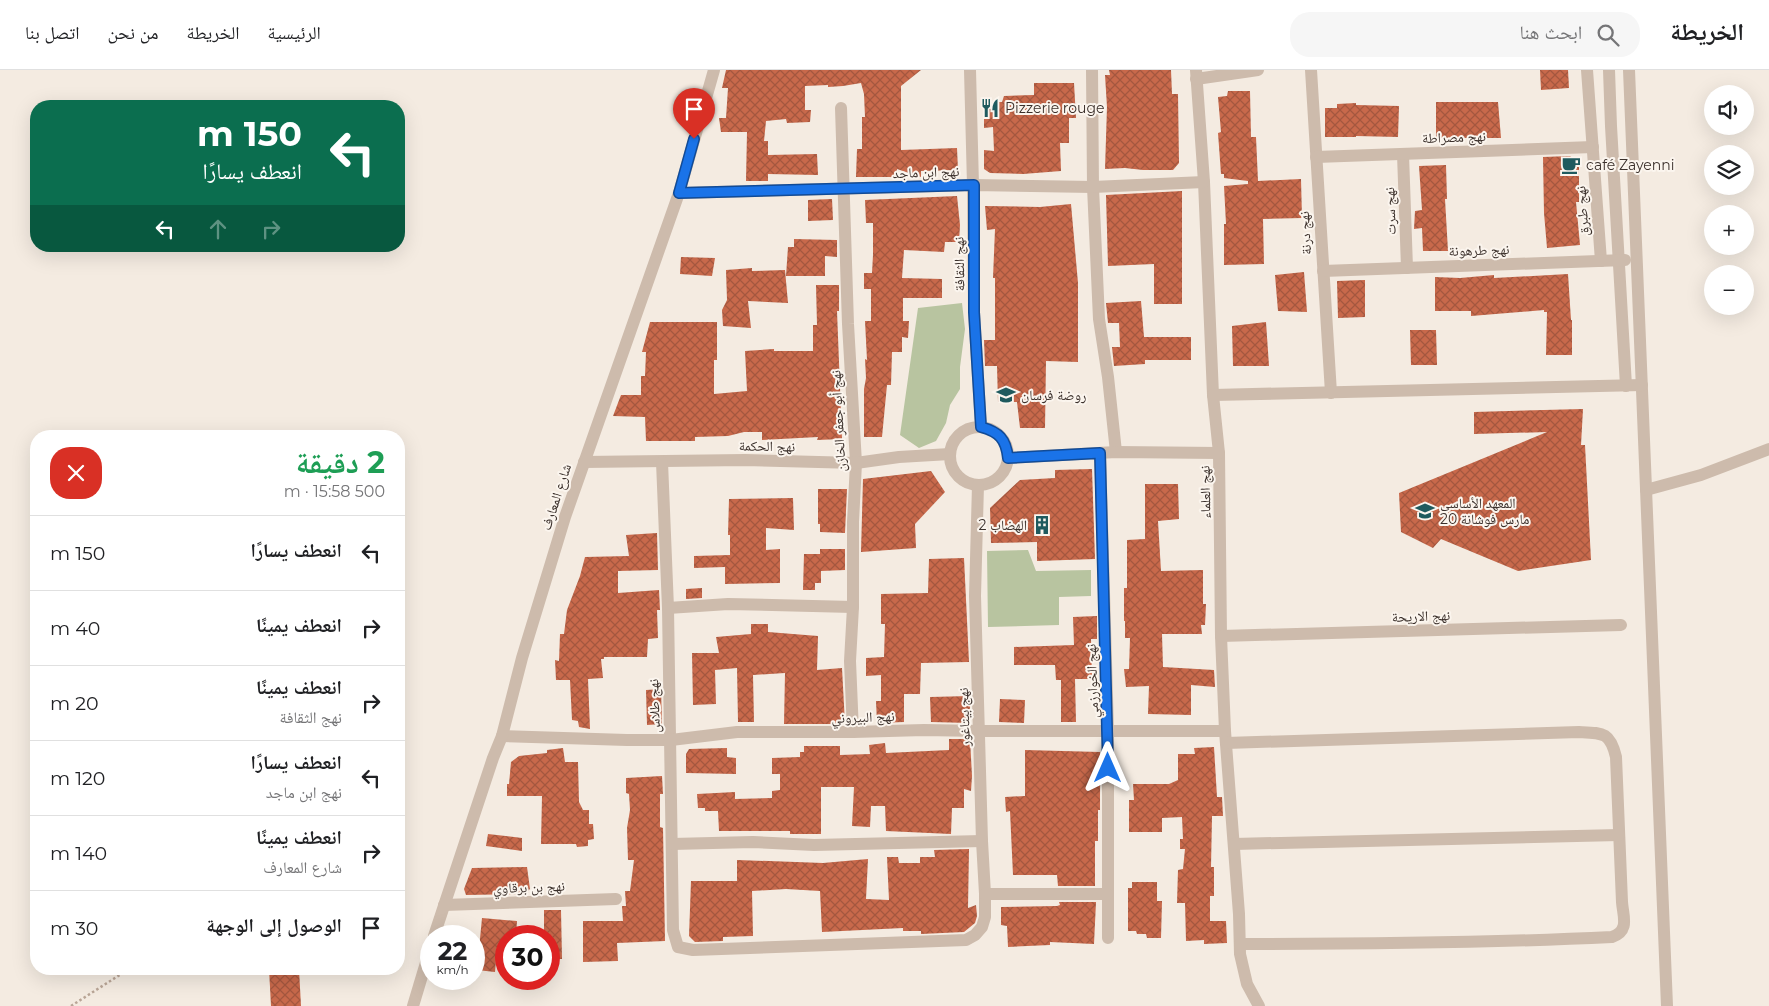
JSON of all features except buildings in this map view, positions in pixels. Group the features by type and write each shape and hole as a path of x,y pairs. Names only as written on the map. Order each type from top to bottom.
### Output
{"street":[{"name":"شارع المعارف","path":"438,925 492,758 502,736 531,629 565,517 679,193 714,70"},
{"name":"نهج الثقافة","path":"970,70 974,185 974,312 981,427"},
{"path":"1092,70 1093,187 1099,319 1116,452"},
{"path":"1196,74 1258,70"},
{"name":"نهج درنة","path":"1311,70 1331,393"},
{"name":"نهج طبرق","path":"1587,70 1601,261"},
{"path":"1609,70 1626,386"},
{"path":"1630,70 1667,1006"},
{"name":"نهج العلماء","path":"1196,74 1204,182 1213,395 1219,453 1221,636 1225,737 1239,914 1240,954 1247,984 1259,1006"},
{"name":"نهج أبو جعفر الخازن","path":"841,108 848,324 856,462 850,661 853,732"},
{"name":"نهج مصراطة","path":"1316,157 1593,147"},
{"name":"نهج سرت","path":"1403,154 1407,268"},
{"name":"نهج ابن ماجد","path":"679,193 974,185 1093,187 1204,182"},
{"name":"نهج طرهونة","path":"1323,271 1636,259"},
{"path":"1213,395 1642,385"},
{"path":"981,427 992,430 1001,437 1007,446 1008,458 1005,469 999,478 989,484 978,485 966,482 958,476 952,466 950,454 953,444 960,434 970,429 981,427"},
{"path":"1646,490 1701,475 1769,449"},
{"path":"1008,458 1116,452 1219,453"},
{"name":"نهج الخوارزمي","path":"1100,453 1108,731 1108,938"},
{"name":"نهج الحكمة","path":"584,462 744,460 856,462 950,454"},
{"name":"نهج طلاس","path":"662,462 668,608 673,930 678,947 693,950 787,945 966,940"},
{"name":"نهج بيتاغور","path":"966,940 975,935 982,927 985,917 975,596 978,485"},
{"path":"668,608 728,604 853,606"},
{"name":"نهج الاريحة","path":"1221,636 1621,625"},
{"name":"نهج البيروني","path":"502,736 671,740 737,732 924,730 1108,731 1225,737 1579,732 1600,733 1609,738 1614,746 1624,925 1623,930 1619,934 1612,936 1408,943 1240,944"},
{"path":"1234,844 1619,835"},
{"path":"672,844 753,842 814,845 982,841"},
{"path":"985,894 1107,894"},
{"name":"نهج بن برقاوي","path":"444,905 616,899"},
{"path":"413,1006 420,983"}],"path":[{"path":"71,1006 120,975"}],"green space":[{"path":"962,303 965,329 960,367 960,389 950,405 946,423 936,441 919,448 900,435 918,308"},
{"path":"1028,550 1036,571 1091,570 1091,596 1059,597 1059,625 988,627 987,551"}],"place":[{"name":"Pizzerie rouge","path":"990,108"},
{"name":"café Zayenni","path":"1571,165"},
{"name":"روضة فرسان","path":"1006,395"},
{"name":"المعهد الأساسي 20 مارس فوشانة","path":"1425,511"},
{"name":"الهضاب 2","path":"1042,525"}],"route":[{"path":"694,139 679,193 974,185 974,312 981,427 992,430 1001,437 1007,446 1008,458 1100,453 1108,768"}]}
